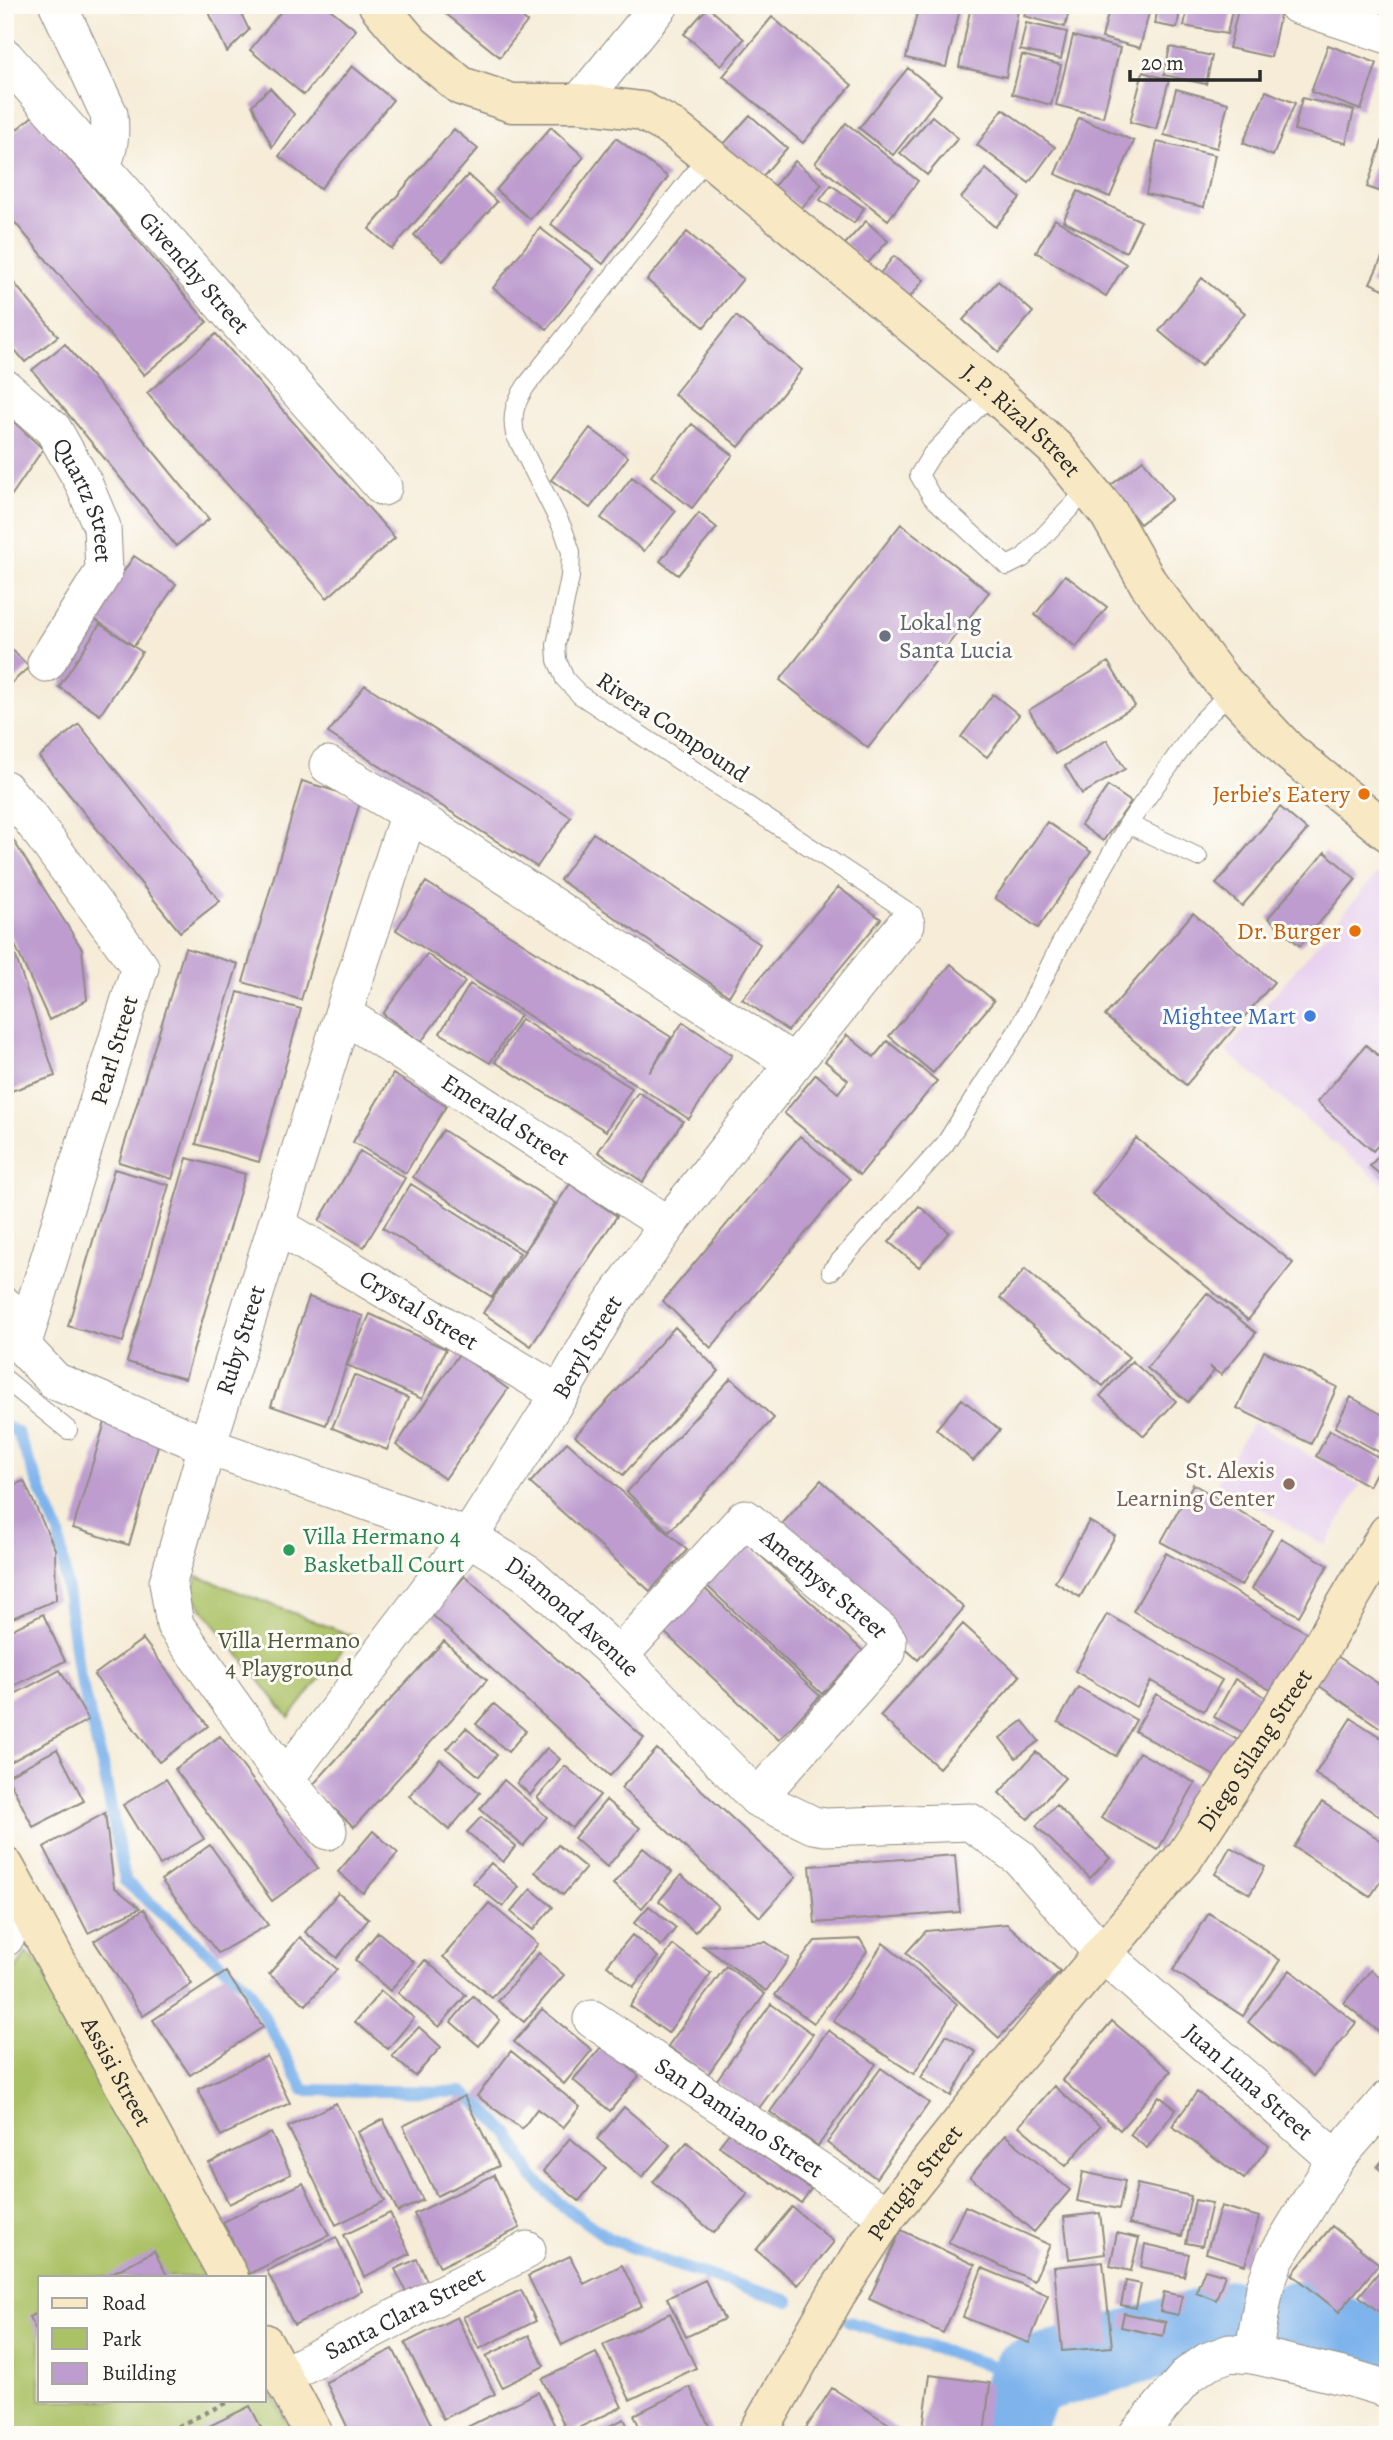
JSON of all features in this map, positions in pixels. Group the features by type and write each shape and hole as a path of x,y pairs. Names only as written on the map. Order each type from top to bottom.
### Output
{"street":[{"path":"58,5 109,114 111,133 108,152 102,165"},
{"name":"J. P. Rizal Street","path":"379,5 411,44 461,86 512,103 579,103 642,111 673,128 708,156 993,392 1056,449 1109,514 1148,583 1231,691 1289,751 1388,832"},
{"path":"579,103 660,5"},
{"path":"1297,5 1388,35"},
{"name":"Givenchy Street","path":"5,57 383,487"},
{"name":"Quartz Street","path":"5,387 53,429 83,482 102,527 104,570 46,663"},
{"path":"328,765 410,813 794,1063"},
{"name":"Pearl Street","path":"5,789 31,819 140,967 22,1346"},
{"name":"Ruby Street","path":"328,1831 285,1779 175,1625 168,1582 207,1446 343,1014 410,813"},
{"name":"Beryl Street","path":"285,1779 469,1537 560,1394 610,1306 668,1225 909,920"},
{"name":"Emerald Street","path":"343,1014 668,1225"},
{"name":"Crystal Street","path":"278,1226 560,1394"},
{"name":"Diamond Avenue","path":"5,1306 22,1346 55,1381 207,1446 469,1537 529,1575 619,1656 757,1798 813,1825 825,1827 970,1822 1032,1869 1102,1953"},
{"name":"Amethyst Street","path":"619,1656 745,1518 881,1631 888,1642 887,1651 757,1798"},
{"name":"Diego Silang Street","path":"1102,1953 1185,1856 1311,1664 1388,1533"},
{"name":"Assisi Street","path":"5,1867 228,2276"},
{"path":"5,1938 27,1906"},
{"name":"Juan Luna Street","path":"1102,1953 1336,2159 1388,2099"},
{"name":"Perugia Street","path":"757,2435 837,2293 887,2216 935,2153 1102,1953"},
{"name":"San Damiano Street","path":"592,2019 887,2216"},
{"path":"1254,2354 1265,2287 1275,2259 1336,2159"},
{"name":"Santa Clara Street","path":"282,2376 527,2250"},
{"path":"266,2347 314,2435"},
{"path":"1137,2435 1188,2375 1208,2361 1230,2353 1254,2354 1388,2389"}],"lane":[{"name":"Rivera Compound","path":"708,156 516,401 512,417 515,434 563,529 570,552 570,577 556,645 557,660 565,679 580,695 909,920"},
{"path":"993,392 932,454 919,475 932,497 1007,566 1023,558 1088,489"},
{"path":"831,1271 944,1144 1019,1028 1060,944 1128,824 1200,723 1231,691"},
{"path":"1128,824 1198,857"},
{"path":"5,1379 68,1430"}],"path":[{"path":"159,2435 229,2402"}],"shaded area":[{"path":"1382,868 1388,873 1388,1189 1226,1051"},
{"name":"St. Alexis Learning Center","path":"1253,1422 1360,1486 1325,1546 1217,1482"}],"green space":[{"name":"Villa Hermano 4 Playground","path":"197,1576 353,1636 289,1718 192,1595"},
{"path":"26,1953 52,1974 210,2276 38,2276 38,2402 266,2402 266,2384 293,2435 5,2435 6,1985"}],"building":[{"path":"215,5 237,5 249,30 227,52 208,10"},
{"path":"286,5 325,5 356,30 304,95 250,50"},
{"path":"451,5 506,5 527,22 500,57 445,13"},
{"path":"919,5 961,5 946,67 906,58"},
{"path":"971,5 993,5 1018,10 1006,77 959,67"},
{"path":"1027,5 1070,7 1065,27 1024,16"},
{"path":"1110,5 1151,5 1140,48 1102,38"},
{"path":"1158,5 1181,5 1177,28 1155,24"},
{"path":"1188,5 1233,5 1227,34 1184,26"},
{"path":"1239,5 1282,5 1271,57 1229,48"},
{"path":"1365,5 1388,5 1388,33 1360,23"},
{"path":"708,7 744,39 721,66 684,34"},
{"path":"772,17 852,85 803,143 723,76"},
{"path":"1026,23 1067,32 1061,59 1020,50"},
{"path":"1073,36 1120,48 1103,117 1056,105"},
{"path":"1328,45 1377,63 1361,110 1311,92"},
{"path":"1170,47 1212,56 1206,84 1164,75"},
{"path":"1022,55 1061,65 1051,105 1012,94"},
{"path":"352,66 393,100 320,189 279,156"},
{"path":"908,68 941,95 893,155 859,128"},
{"path":"1143,72 1169,80 1156,129 1130,122"},
{"path":"270,88 294,114 272,147 252,105"},
{"path":"1176,89 1228,103 1217,148 1164,135"},
{"path":"1266,91 1295,103 1273,156 1243,143"},
{"path":"1302,98 1354,110 1346,143 1294,130"},
{"path":"1003,109 1055,147 1029,183 977,145"},
{"path":"750,115 787,148 761,178 723,145"},
{"path":"33,116 207,322 144,375 5,211 5,139"},
{"path":"932,116 958,138 927,175 900,153"},
{"path":"1079,118 1134,141 1110,197 1055,174"},
{"path":"846,123 918,181 888,220 815,163"},
{"path":"551,127 584,157 530,219 496,190"},
{"path":"1388,127 1388,194 1367,187"},
{"path":"454,129 478,149 392,249 369,229"},
{"path":"616,138 668,177 603,264 551,224"},
{"path":"1157,142 1215,155 1204,207 1146,194"},
{"path":"795,161 822,184 801,209 774,186"},
{"path":"986,169 1020,198 995,227 961,198"},
{"path":"468,175 497,202 443,261 414,235"},
{"path":"831,185 864,208 854,223 820,200"},
{"path":"1078,191 1141,221 1126,252 1063,221"},
{"path":"1055,219 1126,264 1106,296 1036,252"},
{"path":"866,221 888,241 867,264 845,244"},
{"path":"540,228 594,269 547,329 493,288"},
{"path":"687,232 743,279 704,327 647,280"},
{"path":"1388,245 1388,291 1370,283"},
{"path":"894,256 924,280 907,301 878,276"},
{"path":"5,272 58,336 25,362 5,338"},
{"path":"1202,278 1245,313 1201,366 1159,331"},
{"path":"998,281 1033,312 999,352 963,320"},
{"path":"736,316 802,370 739,447 674,394"},
{"path":"216,334 395,538 327,598 147,393"},
{"path":"65,344 209,519 176,546 32,370"},
{"path":"5,414 43,449 5,505"},
{"path":"692,424 733,455 692,508 651,476"},
{"path":"590,428 628,457 590,508 551,480"},
{"path":"1143,460 1172,499 1140,524 1110,486"},
{"path":"632,477 676,511 644,551 601,518"},
{"path":"699,513 717,528 678,575 660,561"},
{"name":"Lokal ng Santa Lucia","path":"901,524 989,592 868,748 780,680"},
{"path":"134,556 176,584 134,646 93,618"},
{"path":"1065,575 1107,607 1076,647 1035,615"},
{"path":"100,624 142,652 100,715 59,687"},
{"path":"5,642 29,667 5,689"},
{"path":"1108,662 1135,706 1055,754 1029,710"},
{"path":"365,685 571,817 537,867 328,733"},
{"path":"993,694 1019,715 987,757 961,737"},
{"path":"79,724 220,901 180,932 39,757"},
{"path":"1107,740 1125,769 1082,794 1065,766"},
{"path":"302,781 361,799 301,1000 243,982"},
{"path":"1108,786 1131,802 1103,841 1081,825"},
{"path":"1280,807 1307,830 1242,906 1216,884"},
{"path":"1047,822 1091,852 1038,928 995,898"},
{"path":"5,827 82,949 87,1000 49,1020 5,923"},
{"path":"593,833 760,944 729,996 560,880"},
{"path":"1325,852 1356,879 1300,946 1268,918"},
{"path":"426,882 671,1037 649,1073 683,1022 732,1055 689,1119 396,930"},
{"path":"838,887 881,919 788,1031 742,999"},
{"path":"1193,913 1274,982 1186,1085 1105,1016"},
{"path":"185,948 238,964 172,1179 119,1162"},
{"path":"15,954 55,1076 5,1093 5,957"},
{"path":"427,954 465,982 421,1042 383,1014"},
{"path":"951,964 994,1001 933,1073 889,1036"},
{"path":"470,984 520,1015 490,1063 440,1033"},
{"path":"238,992 301,1009 259,1162 196,1144"},
{"path":"521,1019 632,1088 606,1131 495,1062"},
{"path":"847,1035 874,1057 887,1041 937,1081 860,1175 784,1113 816,1074 838,1093 848,1080 825,1061"},
{"path":"1366,1045 1388,1064 1388,1134 1373,1151 1317,1102"},
{"path":"393,1074 446,1106 406,1173 353,1142"},
{"path":"638,1092 683,1121 643,1182 598,1152"},
{"path":"443,1130 555,1203 524,1251 413,1177"},
{"path":"800,1136 850,1179 711,1348 663,1301"},
{"path":"1136,1138 1293,1263 1248,1320 1092,1194"},
{"path":"1388,1145 1388,1173 1384,1178 1370,1166"},
{"path":"360,1151 405,1178 364,1247 319,1221"},
{"path":"187,1158 245,1174 185,1379 127,1362"},
{"path":"114,1169 169,1185 123,1342 68,1326"},
{"path":"411,1184 520,1253 492,1297 383,1228"},
{"path":"570,1184 617,1216 531,1346 483,1313"},
{"path":"919,1206 949,1232 919,1267 889,1242"},
{"path":"1025,1269 1129,1357 1103,1386 1000,1298"},
{"path":"1207,1293 1256,1333 1221,1375 1209,1366 1214,1371 1188,1402 1147,1368"},
{"path":"309,1297 363,1316 326,1425 271,1406"},
{"path":"370,1314 446,1349 422,1399 347,1365"},
{"path":"675,1327 719,1371 623,1475 575,1436"},
{"path":"1264,1351 1337,1387 1311,1444 1237,1408"},
{"path":"459,1354 508,1389 445,1479 396,1445"},
{"path":"1132,1361 1176,1401 1144,1436 1100,1396"},
{"path":"354,1375 408,1398 387,1450 332,1428"},
{"path":"731,1378 774,1418 669,1532 627,1492"},
{"path":"1351,1397 1388,1418 1388,1437 1379,1452 1335,1427"},
{"path":"962,1399 1000,1430 973,1461 936,1429"},
{"path":"106,1419 161,1435 129,1545 73,1528"},
{"path":"1330,1430 1383,1460 1369,1486 1316,1456"},
{"path":"567,1442 687,1550 650,1591 530,1483"},
{"path":"821,1480 964,1608 918,1660 775,1532"},
{"path":"24,1481 55,1549 56,1600 5,1621 5,1488"},
{"path":"1193,1484 1272,1530 1241,1586 1161,1542"},
{"path":"1089,1521 1115,1536 1080,1597 1055,1582"},
{"path":"1281,1538 1328,1565 1299,1616 1252,1589"},
{"path":"745,1541 863,1651 822,1694 705,1584"},
{"path":"1166,1553 1320,1640 1286,1699 1133,1611"},
{"path":"465,1576 644,1738 610,1776 431,1614"},
{"path":"703,1587 820,1696 779,1740 663,1631"},
{"path":"43,1614 65,1661 5,1690 5,1633"},
{"path":"1107,1614 1222,1680 1204,1711 1151,1681 1136,1707 1075,1671"},
{"path":"963,1624 1020,1676 939,1768 880,1716"},
{"path":"143,1639 208,1726 159,1762 94,1675"},
{"path":"444,1641 487,1680 354,1827 311,1787"},
{"path":"1334,1654 1388,1690 1388,1733 1315,1683"},
{"path":"60,1670 88,1720 5,1765 5,1699"},
{"path":"1235,1679 1269,1699 1249,1736 1214,1717"},
{"path":"1078,1687 1136,1720 1116,1756 1058,1722"},
{"path":"1156,1694 1243,1743 1222,1780 1135,1731"},
{"path":"494,1704 526,1731 508,1752 476,1724"},
{"path":"1351,1718 1388,1742 1388,1822 1315,1774"},
{"path":"1023,1721 1039,1741 1016,1758 1000,1738"},
{"path":"466,1728 497,1755 479,1776 447,1749"},
{"path":"220,1736 318,1868 272,1901 175,1769"},
{"path":"547,1748 560,1759 530,1795 517,1783"},
{"path":"57,1749 84,1801 33,1827 7,1776"},
{"path":"657,1749 796,1877 760,1917 621,1788"},
{"path":"1036,1752 1065,1778 1028,1819 999,1793"},
{"path":"1139,1752 1195,1783 1158,1850 1101,1818"},
{"path":"440,1759 480,1793 449,1830 409,1796"},
{"path":"565,1766 600,1795 572,1828 537,1798"},
{"path":"166,1779 204,1839 160,1865 123,1805"},
{"path":"504,1780 547,1817 523,1846 480,1809"},
{"path":"606,1800 640,1828 607,1867 574,1838"},
{"path":"1322,1802 1388,1845 1388,1870 1370,1897 1294,1847"},
{"path":"1056,1805 1110,1858 1090,1878 1036,1826"},
{"path":"105,1813 114,1887 140,1908 88,1933 44,1847"},
{"path":"481,1817 516,1846 503,1862 467,1832"},
{"path":"373,1831 398,1853 363,1893 338,1872"},
{"path":"210,1845 268,1925 218,1953 161,1880"},
{"path":"558,1845 586,1868 563,1895 535,1872"},
{"path":"1230,1847 1265,1867 1250,1894 1215,1874"},
{"path":"643,1848 672,1872 642,1908 613,1884"},
{"path":"955,1855 960,1912 815,1923 810,1866"},
{"path":"491,1863 519,1887 503,1907 473,1883"},
{"path":"681,1875 718,1906 695,1932 659,1901"},
{"path":"531,1889 553,1907 533,1930 511,1912"},
{"path":"338,1893 369,1919 337,1958 305,1932"},
{"path":"489,1903 538,1944 492,1998 443,1957"},
{"path":"649,1906 676,1928 661,1946 634,1923"},
{"path":"144,1909 192,1984 143,2016 94,1941"},
{"path":"1209,1913 1280,1960 1243,2016 1173,1970"},
{"path":"1007,1924 1060,1971 999,2038 906,1953 926,1931"},
{"path":"378,1932 414,1962 390,1991 355,1960"},
{"path":"632,1935 658,1957 633,1987 607,1965"},
{"path":"300,1937 337,1969 306,2005 269,1974"},
{"path":"860,1939 867,1951 814,2023 775,1995 815,1941"},
{"path":"766,1942 789,1958 766,1991 703,1946"},
{"path":"883,1943 957,2004 914,2074 833,2021"},
{"path":"673,1945 711,1973 668,2033 630,2006"},
{"path":"539,1953 564,1975 524,2022 498,2001"},
{"path":"425,1960 466,1995 439,2027 398,1993"},
{"path":"726,1966 765,1994 708,2074 668,2046"},
{"path":"1290,1970 1356,2023 1313,2076 1248,2022"},
{"path":"1371,1970 1388,1984 1388,2039 1344,2003"},
{"path":"226,1972 263,2027 190,2075 153,2020"},
{"path":"381,1991 414,2018 388,2049 355,2022"},
{"path":"473,1996 500,2020 479,2046 451,2022"},
{"path":"771,2004 813,2034 757,2111 716,2081"},
{"path":"542,2009 592,2050 564,2084 514,2042"},
{"path":"1112,2021 1171,2071 1120,2130 1062,2080"},
{"path":"419,2027 441,2047 415,2076 392,2056"},
{"path":"828,2030 876,2064 818,2146 770,2112"},
{"path":"946,2035 976,2052 951,2096 921,2078"},
{"path":"603,2045 639,2076 610,2111 573,2080"},
{"path":"511,2051 580,2107 563,2128 537,2109 522,2129 477,2096"},
{"path":"267,2056 290,2103 221,2136 198,2089"},
{"path":"881,2068 929,2103 876,2178 827,2143"},
{"path":"1054,2086 1100,2126 1066,2166 1019,2126"},
{"path":"1197,2092 1269,2146 1244,2179 1172,2126"},
{"path":"464,2096 499,2166 437,2196 403,2126"},
{"path":"1159,2096 1176,2109 1147,2148 1130,2135"},
{"path":"336,2103 385,2201 336,2225 288,2127"},
{"path":"624,2107 670,2145 642,2177 597,2139"},
{"path":"383,2119 423,2200 398,2212 358,2132"},
{"path":"271,2133 291,2174 229,2204 209,2163"},
{"path":"729,2133 811,2189 801,2203 719,2146"},
{"path":"1005,2135 1070,2190 1034,2232 970,2177"},
{"path":"570,2138 606,2168 579,2201 543,2171"},
{"path":"687,2142 748,2194 714,2233 653,2182"},
{"path":"1388,2154 1388,2176 1377,2167"},
{"path":"1083,2172 1125,2181 1119,2209 1077,2201"},
{"path":"494,2175 520,2228 440,2267 414,2214"},
{"path":"303,2183 329,2235 249,2274 223,2222"},
{"path":"1137,2184 1191,2196 1182,2236 1129,2224"},
{"path":"1195,2200 1212,2203 1202,2246 1186,2243"},
{"path":"965,2206 1050,2245 1034,2281 948,2242"},
{"path":"1221,2206 1259,2217 1245,2265 1206,2253"},
{"path":"792,2207 834,2242 798,2285 756,2250"},
{"path":"390,2213 410,2254 364,2277 344,2235"},
{"path":"1100,2213 1105,2254 1069,2259 1064,2217"},
{"path":"1332,2226 1379,2264 1339,2312 1292,2274"},
{"path":"901,2230 975,2265 943,2333 869,2299"},
{"path":"1117,2233 1139,2238 1131,2271 1110,2266"},
{"path":"336,2237 362,2291 294,2325 267,2271"},
{"path":"1145,2244 1189,2254 1184,2276 1141,2267"},
{"path":"154,2251 167,2276 107,2276"},
{"path":"570,2256 584,2284 622,2265 642,2306 562,2345 528,2276"},
{"path":"417,2259 429,2285 408,2296 395,2269"},
{"path":"1388,2261 1388,2319 1359,2296"},
{"path":"1103,2262 1112,2347 1062,2351 1054,2267"},
{"path":"982,2268 1048,2295 1029,2343 963,2317"},
{"path":"1205,2269 1225,2275 1216,2300 1196,2292"},
{"path":"705,2280 724,2319 686,2337 667,2298"},
{"path":"1126,2281 1141,2284 1136,2308 1121,2305"},
{"path":"521,2290 536,2321 479,2349 463,2317"},
{"path":"1164,2292 1182,2296 1178,2315 1160,2311"},
{"path":"38,2312 38,2334 29,2317"},
{"path":"670,2313 696,2368 630,2400 603,2345"},
{"path":"1124,2313 1166,2322 1163,2336 1121,2327"},
{"path":"457,2317 495,2394 443,2419 405,2343"},
{"path":"529,2335 544,2366 502,2387 486,2356"},
{"path":"393,2349 433,2428 419,2435 351,2435 326,2382"},
{"path":"596,2353 622,2407 568,2433 542,2379"},
{"path":"930,2375 990,2383 984,2435 922,2435"},
{"path":"690,2387 712,2432 706,2435 643,2435 634,2415"},
{"path":"832,2388 897,2429 894,2435 815,2435 806,2428"},
{"path":"538,2392 558,2432 551,2435 451,2435"},
{"path":"250,2406 265,2435 191,2435"},
{"path":"624,2419 632,2435 590,2435"}],"waterway":[{"path":"5,1426 17,1432 59,1534 78,1669 104,1772 125,1881 248,1987 304,2090 462,2092 509,2134 532,2176 559,2203 608,2238 669,2263 789,2301"},
{"path":"1001,2435 1028,2377 1233,2318"},
{"path":"1296,2319 1388,2352"},
{"path":"849,2322 1028,2377"}],"place":[{"name":"Lokal ng Santa Lucia","path":"885,636"},
{"name":"Jerbie’s Eatery","path":"1364,794"},
{"name":"Dr. Burger","path":"1355,931"},
{"name":"Mightee Mart","path":"1310,1016"},
{"name":"St. Alexis Learning Center","path":"1289,1484"},
{"name":"Villa Hermano 4 Basketball Court","path":"289,1550"}]}
